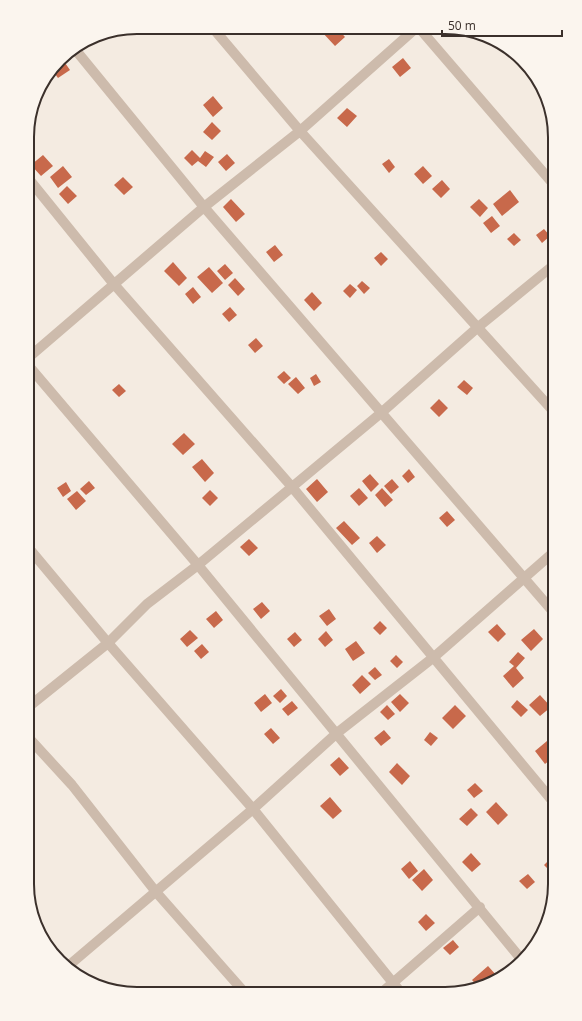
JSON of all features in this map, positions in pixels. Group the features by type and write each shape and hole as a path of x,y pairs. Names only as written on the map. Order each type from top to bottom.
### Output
{"street":[{"path":"217,34 300,131 548,405"},
{"path":"34,353 113,283 204,207 300,131 409,34"},
{"path":"424,34 548,178"},
{"path":"78,53 204,207 548,606"},
{"path":"34,185 113,283 292,487 548,795"},
{"path":"34,702 108,643 147,604 198,565 381,413 477,328 548,270"},
{"path":"34,373 198,565 519,956"},
{"path":"34,554 108,643 253,809 396,987"},
{"path":"71,963 253,809 337,733 434,657 548,557"},
{"path":"34,744 72,785 156,892 240,987"},
{"path":"388,987 480,907"}],"building":[{"path":"324,34 342,34 345,37 335,46"},
{"path":"403,58 411,68 400,77 392,67"},
{"path":"65,64 70,70 58,78 55,75"},
{"path":"213,96 223,108 213,117 203,105"},
{"path":"347,108 357,116 347,127 337,118"},
{"path":"212,122 221,131 212,140 203,132"},
{"path":"192,150 200,158 205,151 214,157 206,167 198,161 192,166 184,158"},
{"path":"227,154 235,163 226,171 218,162"},
{"path":"43,155 53,166 41,176 34,168 34,162"},
{"path":"389,159 395,167 389,173 382,164"},
{"path":"63,166 72,177 58,188 50,177"},
{"path":"423,166 432,176 423,184 414,174"},
{"path":"123,177 133,187 124,195 114,185"},
{"path":"442,180 450,189 441,198 432,189"},
{"path":"67,186 77,196 68,204 59,194"},
{"path":"510,190 519,202 502,216 493,204"},
{"path":"231,199 245,214 236,222 223,207"},
{"path":"479,199 488,208 480,217 470,207"},
{"path":"492,216 500,226 491,233 483,223"},
{"path":"544,229 548,234 548,238 542,243 536,235"},
{"path":"514,233 521,240 514,246 507,239"},
{"path":"275,245 283,255 274,262 266,252"},
{"path":"381,252 388,259 381,266 374,258"},
{"path":"173,262 187,278 179,286 164,271"},
{"path":"225,264 233,273 225,280 217,271"},
{"path":"209,267 223,283 212,293 197,277"},
{"path":"235,278 245,289 238,296 228,285"},
{"path":"362,281 370,288 364,294 357,286"},
{"path":"350,284 357,290 350,298 343,291"},
{"path":"193,287 201,297 193,304 185,294"},
{"path":"312,292 322,303 314,311 304,300"},
{"path":"230,307 237,315 229,322 222,314"},
{"path":"256,338 263,346 255,353 248,345"},
{"path":"284,371 291,378 284,384 277,377"},
{"path":"316,374 321,382 314,386 310,378"},
{"path":"296,377 305,388 298,394 288,384"},
{"path":"464,380 473,388 467,395 457,387"},
{"path":"119,384 126,391 119,397 112,390"},
{"path":"439,399 448,408 439,417 430,408"},
{"path":"184,433 195,444 183,455 172,444"},
{"path":"202,459 214,473 205,482 192,467"},
{"path":"409,469 415,477 408,483 402,476"},
{"path":"370,474 379,484 371,492 362,481"},
{"path":"317,479 328,492 317,502 306,489"},
{"path":"392,479 399,487 391,494 384,486"},
{"path":"89,481 95,488 86,495 80,489"},
{"path":"66,482 71,491 63,497 57,488"},
{"path":"359,488 368,498 359,506 350,496"},
{"path":"382,488 393,500 385,507 375,495"},
{"path":"210,490 218,498 210,506 202,498"},
{"path":"77,491 86,501 76,510 67,499"},
{"path":"447,511 455,520 447,527 439,518"},
{"path":"344,521 360,538 352,545 336,528"},
{"path":"377,536 386,545 377,553 369,543"},
{"path":"249,539 258,548 249,556 240,547"},
{"path":"262,602 270,611 261,619 253,609"},
{"path":"329,609 336,619 327,626 319,616"},
{"path":"216,611 223,620 214,628 206,619"},
{"path":"380,621 387,628 380,635 373,628"},
{"path":"497,624 506,634 498,642 488,632"},
{"path":"534,629 543,639 531,651 521,640"},
{"path":"190,630 198,638 187,647 180,639"},
{"path":"326,631 333,640 325,647 318,639"},
{"path":"295,632 302,640 294,647 287,639"},
{"path":"356,641 365,653 353,661 345,649"},
{"path":"202,644 209,652 201,659 194,651"},
{"path":"518,652 525,658 516,668 524,678 513,688 503,676 514,666 509,662"},
{"path":"396,655 403,662 397,668 390,661"},
{"path":"375,667 382,675 375,680 368,673"},
{"path":"362,675 371,684 360,694 352,685"},
{"path":"281,689 287,696 280,703 273,696"},
{"path":"265,694 272,703 261,712 254,703"},
{"path":"400,694 409,703 400,712 391,702"},
{"path":"540,695 548,704 548,709 540,716 529,705"},
{"path":"517,700 528,710 521,717 511,707"},
{"path":"292,701 298,708 288,716 282,709"},
{"path":"387,705 395,714 388,720 380,712"},
{"path":"455,705 466,716 453,729 442,718"},
{"path":"271,728 280,738 273,744 264,734"},
{"path":"384,730 391,738 381,746 374,738"},
{"path":"430,732 438,738 431,746 424,740"},
{"path":"547,741 548,762 545,764 535,751"},
{"path":"339,757 349,768 340,776 330,765"},
{"path":"397,763 410,776 402,785 389,772"},
{"path":"475,783 483,791 474,798 467,790"},
{"path":"330,797 342,811 333,819 320,806"},
{"path":"496,802 508,815 498,825 486,812"},
{"path":"471,808 478,815 467,826 459,819"},
{"path":"471,853 481,864 472,872 462,862"},
{"path":"410,861 418,871 409,879 401,869"},
{"path":"548,861 548,869 544,865"},
{"path":"424,869 433,880 422,891 412,880"},
{"path":"528,874 535,882 527,889 519,881"},
{"path":"426,914 435,923 426,931 418,922"},
{"path":"453,940 459,947 450,955 443,948"},
{"path":"488,966 495,974 478,982 474,983 472,980"}]}
